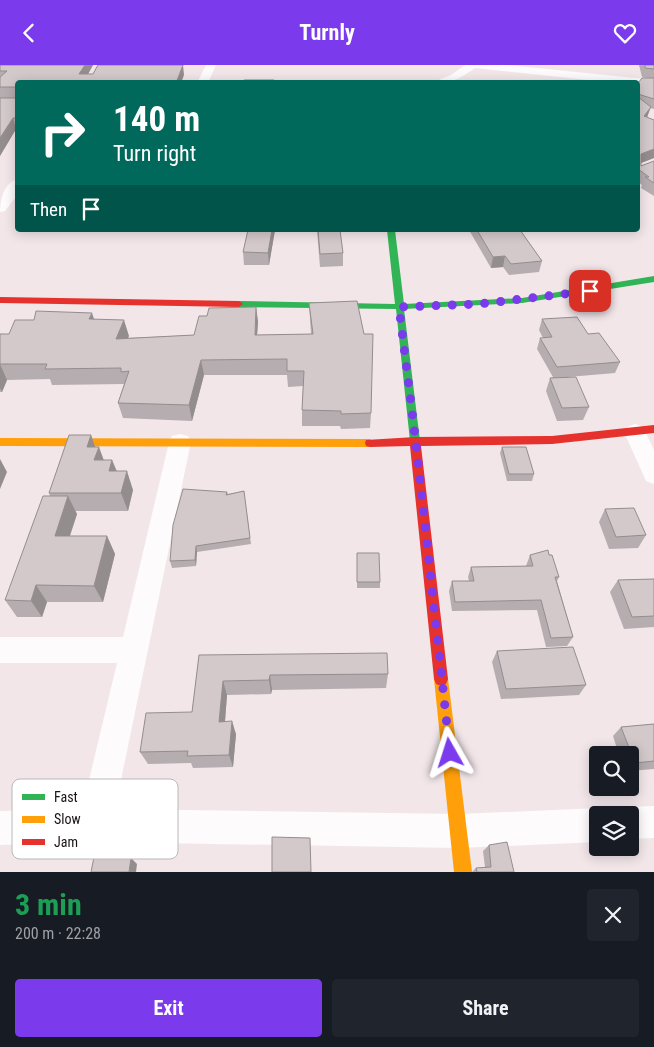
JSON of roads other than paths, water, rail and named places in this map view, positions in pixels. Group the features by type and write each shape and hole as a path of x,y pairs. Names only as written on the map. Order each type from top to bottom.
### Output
{"street":[{"path":"204,80 211,65"},
{"path":"446,80 456,77 472,65"},
{"path":"476,65 587,74 632,80"},
{"path":"640,81 654,83"},
{"path":"0,208 15,187"},
{"path":"391,232 463,872"},
{"path":"0,300 399,307 479,304 553,297 654,279"},
{"path":"0,442 416,443 552,440 644,430 654,475"},
{"path":"105,779 180,442"},
{"path":"0,650 134,650"},
{"path":"639,823 654,822"},
{"path":"178,826 459,831 589,825"}]}
